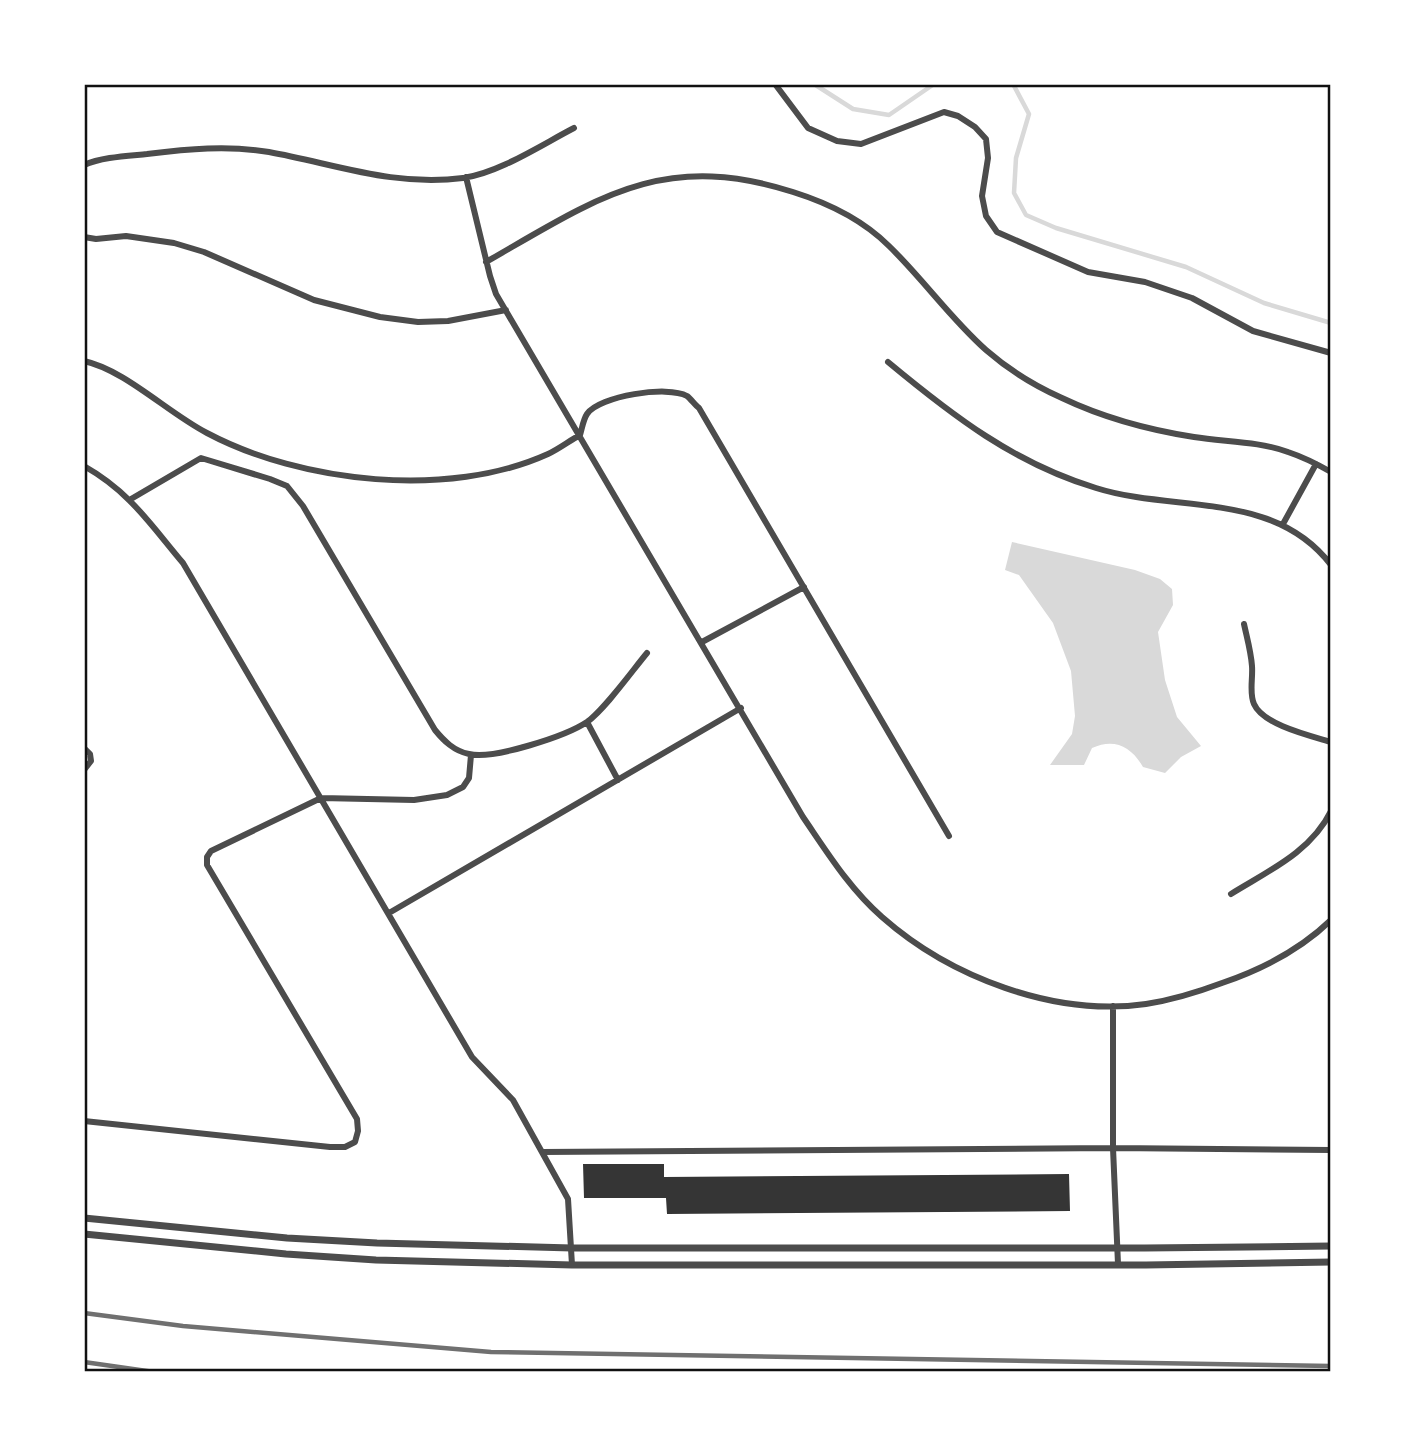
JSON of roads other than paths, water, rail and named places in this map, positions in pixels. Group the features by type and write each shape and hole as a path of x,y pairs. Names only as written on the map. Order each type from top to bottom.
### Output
{"street":[{"path":"775,84 808,128 837,141 861,144 944,112 958,116 975,127 986,139 988,158 982,196 986,216 997,232 1088,272 1145,282 1192,298 1254,331 1331,353"},
{"path":"84,165 133,155 184,149 226,148 268,152 390,178 432,180 466,177 491,170 574,128"},
{"path":"486,262 589,204 628,187 659,179 692,176 730,177 766,184 813,199 856,219 887,244 986,350 1036,385 1095,412 1142,427 1286,451 1331,472"},
{"path":"466,177 496,294 803,817 846,880 881,917 922,948 965,972 1006,989 1038,998 1112,1006 1178,998 1251,974 1284,956 1317,933 1331,919"},
{"path":"84,237 96,239 126,236 174,243 204,252 314,300 380,317 418,322 448,321 506,310"},
{"path":"84,361 107,369 209,435 297,467 338,476 426,480 467,476 516,465 548,454 580,435 585,416 592,408 609,400 668,391 687,396 699,408 948,836"},
{"path":"888,362 948,412 993,443 1047,470 1096,488 1143,498 1262,515 1283,524 1306,540 1331,565"},
{"path":"131,499 201,458 287,486 303,506 435,730 446,743 471,755 498,753 534,744 587,722 647,653"},
{"path":"1283,524 1316,464"},
{"path":"84,466 102,476 131,499 183,564 472,1057 513,1100 568,1199 572,1265"},
{"path":"702,642 804,587"},
{"path":"1244,624 1252,665 1252,702 1257,710 1294,730 1331,742"},
{"path":"389,913 741,708"},
{"path":"587,722 618,780"},
{"path":"84,748 90,754 91,761 84,770"},
{"path":"84,1121 330,1147 345,1147 355,1142 357,1119 207,865 207,857 211,851 321,798 414,800 447,795 463,787 470,778 471,755"},
{"path":"1231,894 1291,857 1311,840 1331,811"},
{"path":"1112,1006 1112,1148 1118,1264"},
{"path":"542,1152 1112,1148 1331,1150"},
{"path":"84,1218 300,1239 572,1248 1331,1246"},
{"path":"84,1234 286,1254 572,1265 1331,1262"}],"waterway":[{"path":"814,84 853,109 889,115 934,84"},
{"path":"1013,84 1029,114 1016,158 1014,193 1026,215 1056,228 1186,267 1264,303 1331,323"}],"railway":[{"path":"84,1313 183,1326 491,1352 1331,1366"},
{"path":"84,1362 154,1372"}]}
